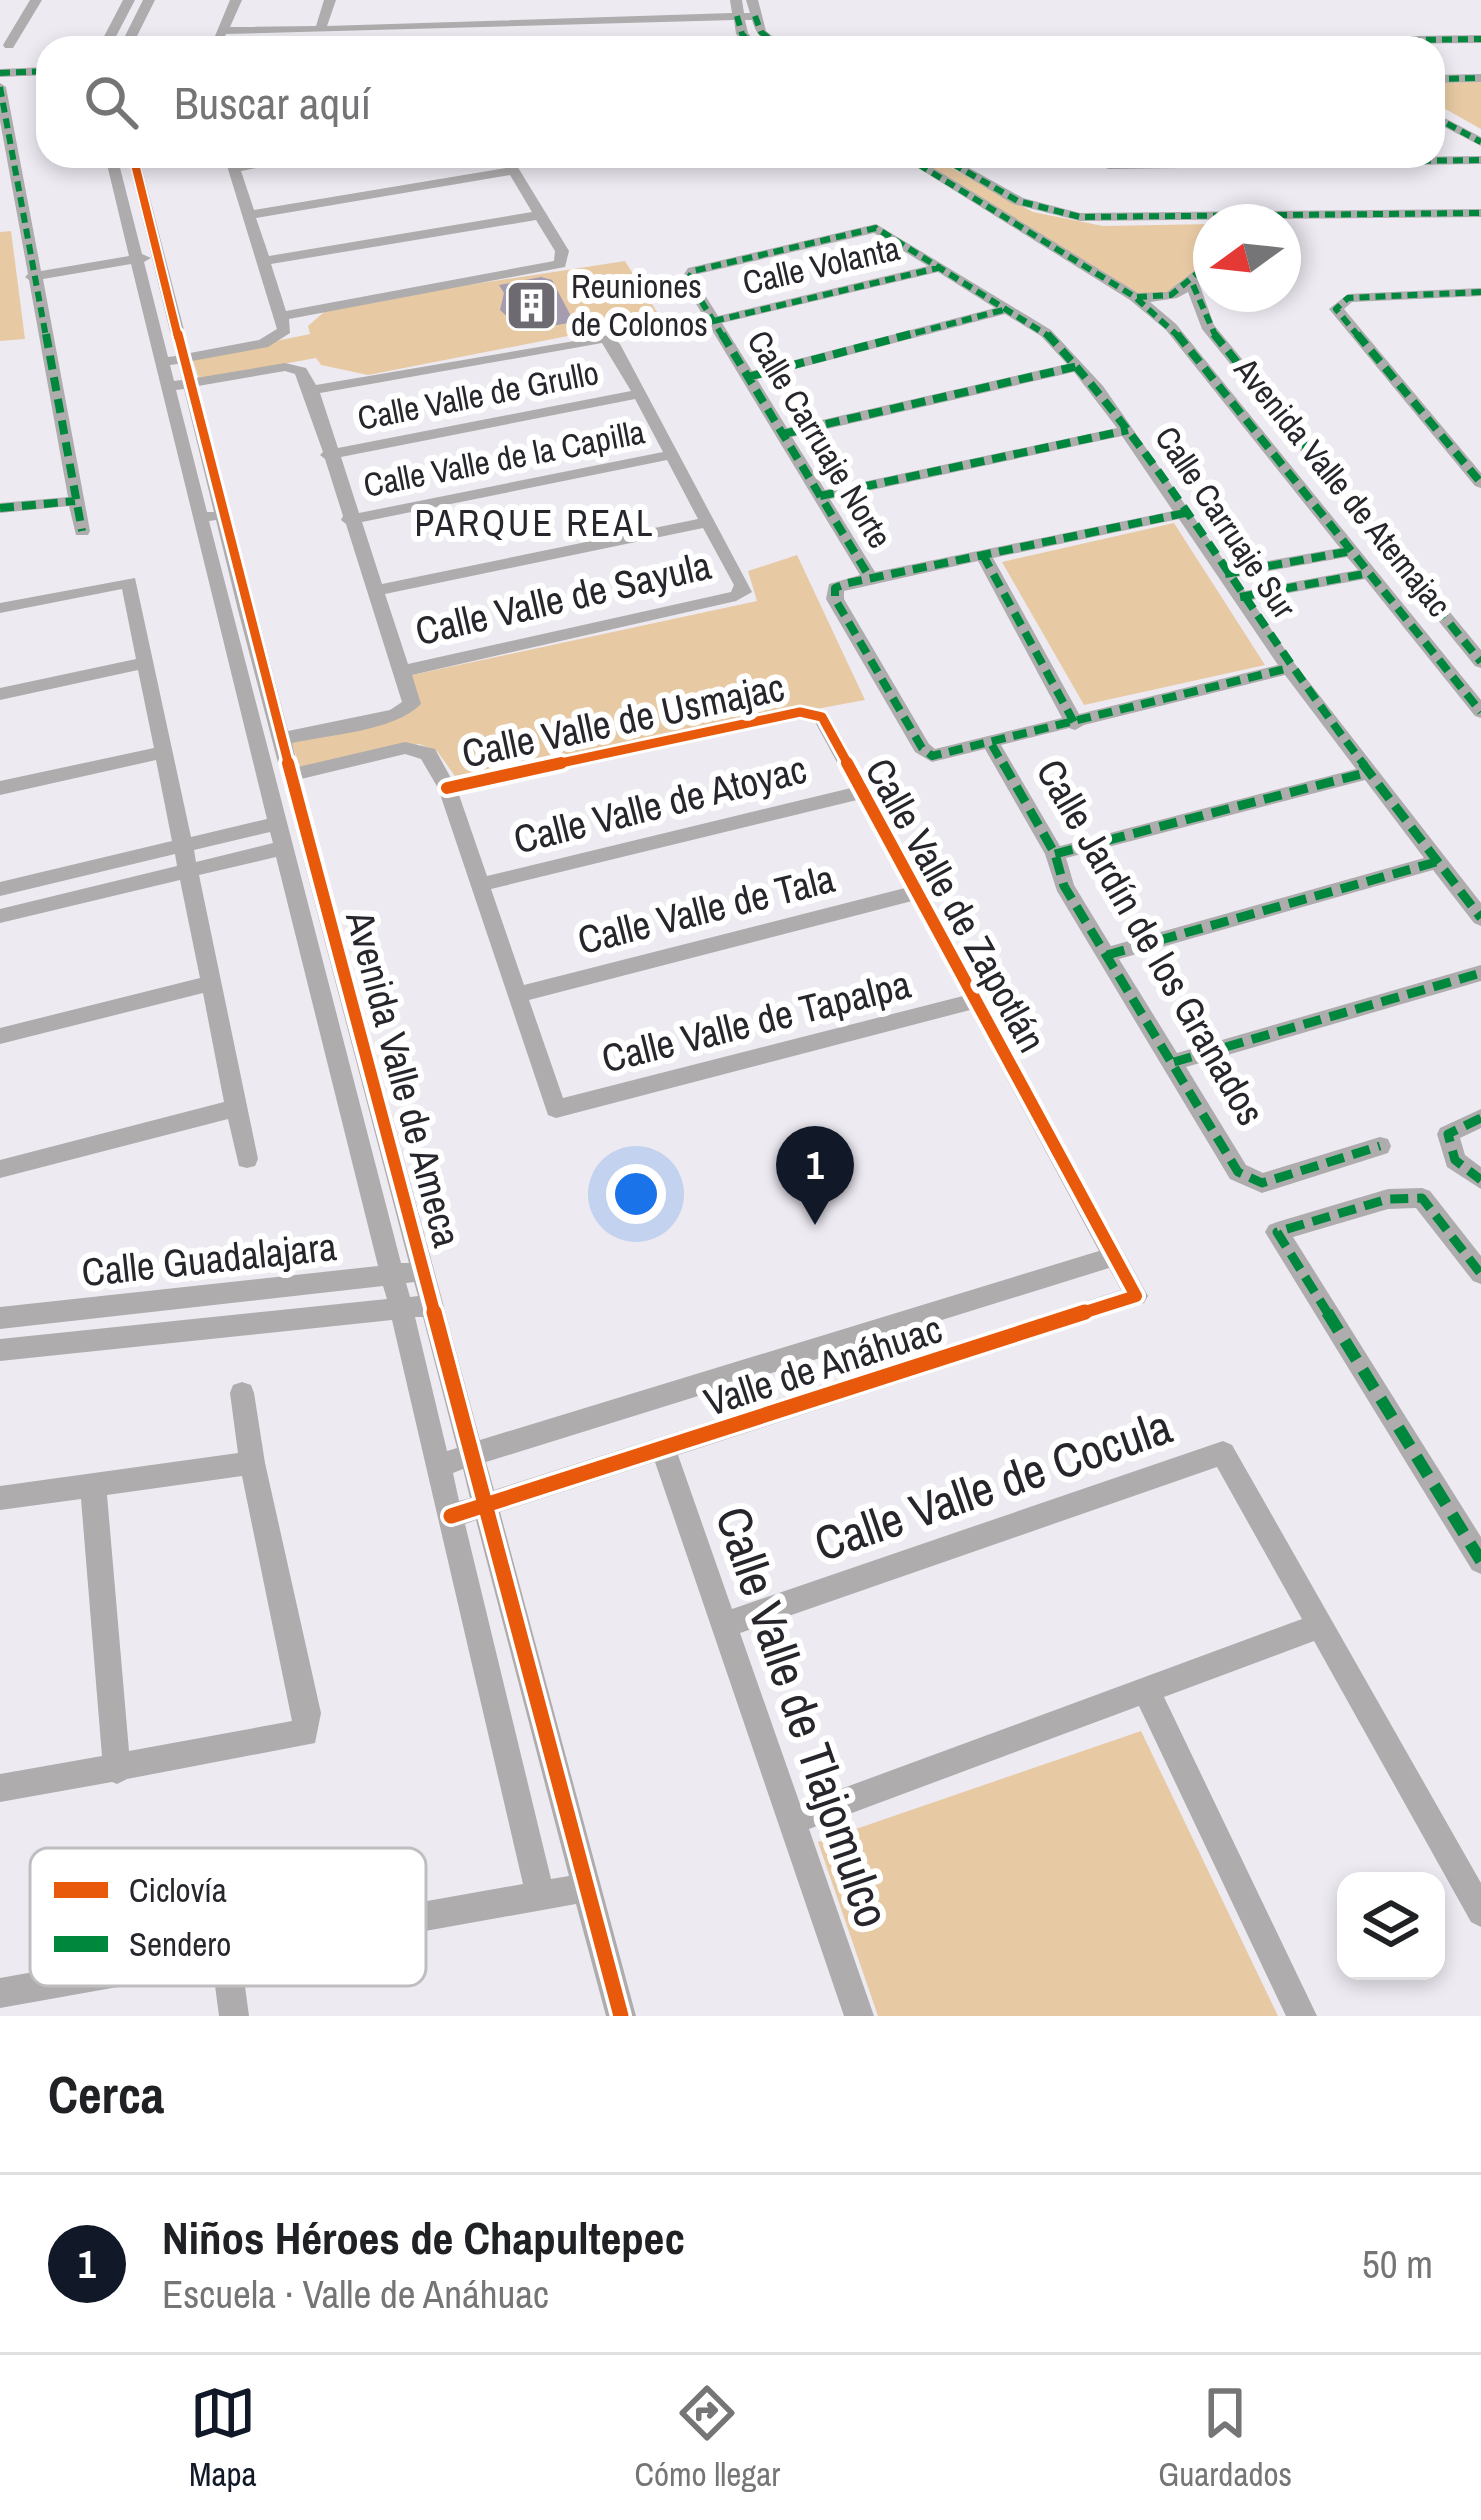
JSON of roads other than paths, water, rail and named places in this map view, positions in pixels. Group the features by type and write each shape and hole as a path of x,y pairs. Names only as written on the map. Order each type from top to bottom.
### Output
{"street":[{"path":"8,38 36,0"},
{"path":"110,36 129,0"},
{"path":"131,36 149,0"},
{"path":"220,36 236,0"},
{"path":"320,30 330,0"},
{"path":"602,17 603,0"},
{"path":"672,0 674,17"},
{"path":"736,0 744,36"},
{"path":"752,0 766,36"},
{"path":"223,31 446,29 501,19 755,16"},
{"path":"1445,39 1481,38"},
{"path":"0,73 36,72"},
{"path":"1445,79 1481,78"},
{"path":"0,87 82,531"},
{"path":"1445,122 1481,142"},
{"path":"1445,160 1481,160"},
{"name":"Avenida Valle de Ameca","path":"114,168 166,387 282,740 620,2016"},
{"name":"Avenida Valle de Ameca","path":"136,168 190,383 212,516"},
{"path":"161,363 263,344 286,330 234,168"},
{"path":"282,316 551,267 564,258 512,168"},
{"name":"Avenida Valle de Atemajac","path":"925,168 1136,297 1171,327 1480,709"},
{"path":"960,168 1018,201 1048,211 1117,219 1432,220 1481,226"},
{"path":"249,214 513,171"},
{"path":"1301,230 1481,213"},
{"path":"265,261 540,215"},
{"name":"Calle Carruaje Sur","path":"693,271 863,230 887,231 1046,333 1128,430 1289,668 1365,773 1481,918"},
{"path":"31,270 154,250"},
{"name":"Calle Volanta","path":"714,321 943,267"},
{"name":"Calle Carruaje Norte","path":"693,271 688,279 870,578"},
{"path":"1136,297 1174,298 1193,285"},
{"path":"1481,313 1474,292 1348,298 1336,309 1481,483"},
{"path":"748,377 1007,309"},
{"name":"Avenida Valle de Atemajac","path":"1199,312 1481,662"},
{"path":"311,390 590,340 613,344 707,522 373,591"},
{"path":"1205,368 1239,363"},
{"path":"783,434 1078,366"},
{"path":"166,387 285,367 301,371 400,672"},
{"name":"Calle Valle de Grullo","path":"328,455 640,394"},
{"path":"820,496 1128,430"},
{"name":"Calle Valle de la Capilla","path":"350,520 670,455"},
{"path":"0,508 75,500"},
{"path":"1185,513 870,578 835,588 835,599 922,748 932,756 992,745 1289,668"},
{"path":"212,516 277,823 401,1309 540,1895"},
{"name":"Calle Valle de Sayula","path":"282,740 407,710 412,704 400,672 743,592 707,522"},
{"path":"1225,574 1351,550"},
{"path":"983,555 1075,724"},
{"path":"1299,560 1317,583"},
{"path":"1240,597 1369,573"},
{"path":"0,608 129,582 247,1159"},
{"path":"0,694 145,663"},
{"name":"Calle Valle de Usmajac","path":"447,788 811,712"},
{"name":"Calle Valle de Zapotlán","path":"811,712 822,717 859,793 1115,1256"},
{"name":"Calle Jardín de los Granados","path":"992,745 1054,854 1064,886 1238,1172 1262,1183 1380,1146"},
{"path":"291,775 418,748 447,788 516,995"},
{"path":"0,788 164,752"},
{"path":"1054,854 1365,773"},
{"name":"Calle Valle de Atoyac","path":"478,885 859,793"},
{"path":"0,889 277,823"},
{"path":"0,916 284,848"},
{"path":"1107,955 1436,862"},
{"name":"Calle Valle de Tala","path":"516,995 914,893"},
{"path":"1174,1062 1481,973"},
{"path":"0,1036 211,983"},
{"name":"Calle Valle de Tapalpa","path":"516,995 556,1109 974,1001"},
{"path":"0,1169 237,1108"},
{"path":"1481,1118 1448,1134 1454,1160 1481,1180"},
{"path":"1481,1274 1423,1198 1388,1199 1277,1232 1481,1561"},
{"name":"Valle de Anáhuac","path":"439,1465 1115,1256 1136,1296 451,1516"},
{"name":"Calle Guadalajara","path":"0,1318 425,1271"},
{"path":"133,1336 117,1329 114,1318 136,1303"},
{"name":"Calle Guadalajara","path":"0,1350 434,1305"},
{"path":"0,1788 305,1733 308,1713 252,1463 242,1393"},
{"name":"Calle Valle de Tlajomulco","path":"662,1448 859,2016"},
{"name":"Calle Valle de Cocula","path":"724,1625 1223,1453 1319,1626"},
{"path":"0,1498 252,1463"},
{"path":"93,1485 117,1770"},
{"path":"792,1821 1319,1626 1481,1912"},
{"path":"1146,1690 1302,2016"},
{"path":"426,1915 587,1887"},
{"path":"0,1994 40,1986"},
{"path":"230,1986 234,2016"}],"place":[{"name":"Reuniones de Colonos","path":"532,305"},
{"name":"Niños Héroes de Chapultepec","path":"815,1225"}],"district":[{"name":"PARQUE REAL","path":"535,523"}]}
